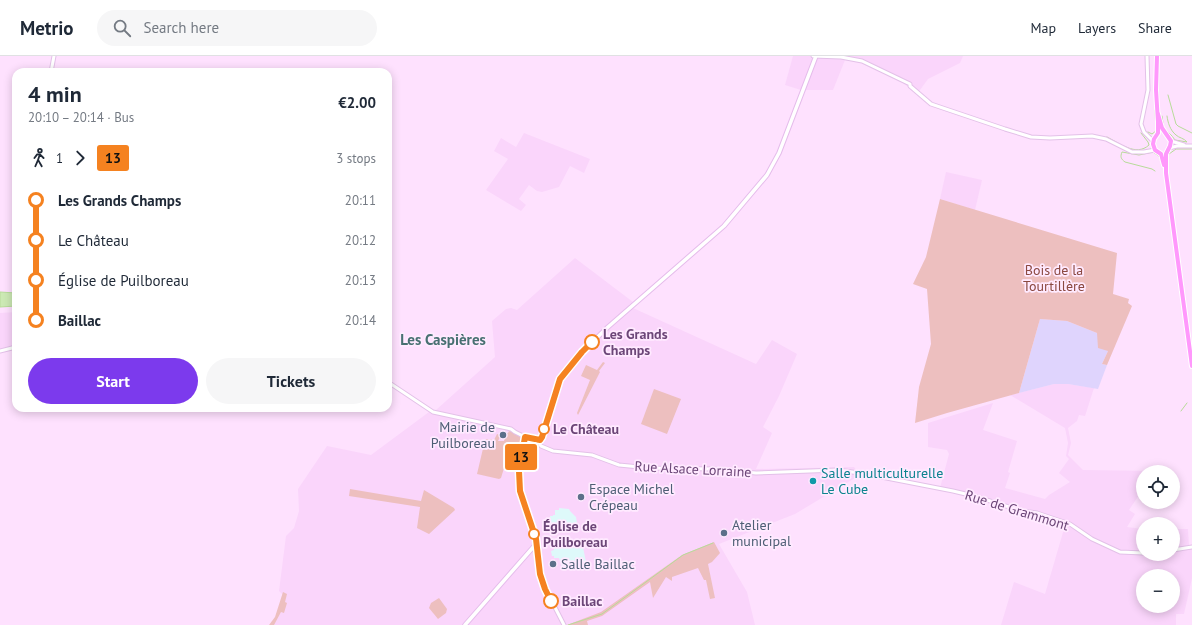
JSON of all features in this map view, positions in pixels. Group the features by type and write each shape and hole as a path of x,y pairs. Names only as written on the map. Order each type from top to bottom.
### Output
{"main road":[{"path":"465,625 536,544 530,519 520,491 519,471 525,437 540,440 560,379 582,352 724,226 767,175 779,153 815,56"},
{"path":"1157,56 1156,90 1158,114 1156,136 1153,143 1162,158 1166,173"},
{"path":"1158,114 1165,135 1171,141 1165,162 1166,173 1192,366"},
{"path":"1156,136 1165,135"},
{"path":"1157,150 1163,152 1168,149"}],"street":[{"path":"52,68 54,56"},
{"path":"815,56 841,57 862,61 910,84 914,90 931,104 1011,131 1042,138 1092,136 1106,139 1132,152 1157,150"},
{"path":"1144,152 1150,148 1153,143 1144,132 1141,121 1148,90 1148,56"},
{"path":"1144,132 1149,136 1156,136"},
{"path":"1171,141 1192,146"},
{"path":"1168,149 1177,146 1192,146"},
{"path":"0,351 12,348"},
{"path":"392,385 431,410 511,429 525,437"},
{"name":"Rue Alsace Lorraine","path":"540,440 540,445 543,448 592,455 619,465 650,468 713,469 756,472 845,470 855,473"},
{"name":"Rue de Grammont","path":"855,473 953,491 1022,511 1037,513 1066,522 1105,546 1120,552 1136,553"},
{"path":"536,544 539,572 545,589 564,625"},
{"path":"1180,549 1192,547"},
{"path":"530,551 537,553"}],"shaded area":[{"path":"793,56 963,56 960,63 928,79 917,94 890,74 859,62 845,60 833,90 801,90 785,85"},
{"path":"524,133 590,159 584,173 570,166 559,187 542,192 537,191 529,185 519,199 526,205 521,211 486,190 508,159 494,151 501,138 516,147"},
{"path":"946,172 982,180 975,210 940,199"},
{"path":"575,258 633,302 629,305 633,308 756,364 772,340 797,354 779,396 763,427 772,433 756,469 854,467 860,475 795,514 719,544 747,592 755,625 273,625 283,595 279,591 286,536 294,528 299,511 298,489 327,446 371,455 429,412 436,410 495,357 492,321 506,309 511,308 517,310"},
{"path":"0,292 12,293 12,306 0,307"},
{"path":"12,312 12,350 0,353 0,313"},
{"path":"1040,319 1067,321 1097,333 1108,351 1102,364 1107,365 1098,389 1068,384 1054,384 1019,393"},
{"path":"1054,384 1068,384 1094,388 1085,416 1079,415 1077,421 1068,428 1071,443 1068,455 1083,470 1136,471 1136,500 1129,510 1135,514 1127,527 1136,528 1136,561 1180,561 1180,529 1188,529 1189,547 1192,547 1192,578 1184,614 1176,614 1176,625 1001,625 1014,582 1045,594 1066,522 940,488 949,454 947,450 928,447 928,423 993,403 983,430 1017,441 1005,488 1045,499 1070,482 1059,473 1069,459 1066,456 1068,443 1065,428 1010,395"},
{"path":"559,508 569,509 576,517 577,523 570,524 570,530 551,529 550,516 555,515 555,510 559,510"},
{"path":"550,543 560,544 560,548 583,547 586,562 562,567 559,558 554,558 554,556 552,556 551,551 554,550 554,548 550,548"}],"green space":[{"name":"Bois de la Tourtillère","path":"940,199 1117,253 1113,294 1129,299 1128,303 1132,306 1107,365 1102,364 1108,351 1098,348 1097,333 1067,321 1040,319 1019,393 915,423 919,387 931,344 927,289 913,284 926,257"},
{"path":"603,362 605,363 599,371 600,372 578,415 577,413 590,380 581,376 586,365 597,370"},
{"path":"654,389 681,399 667,434 641,424"},
{"path":"509,431 518,434 523,439 521,450 510,448 501,478 499,479 477,474 485,440 494,440 497,434 501,435 498,441 504,441 506,433"},
{"path":"350,489 421,501 424,490 455,510 429,534 417,528 420,507 349,496"},
{"path":"714,542 720,553 712,562 708,564 715,598 710,599 706,580 704,580 698,568 672,577 672,581 666,577 653,598 650,582 602,616 587,621 588,625 567,625 601,612 682,555"},
{"path":"283,592 287,594 285,602 287,603 284,613 281,612 274,625 269,625 275,617"},
{"path":"439,598 447,609 446,613 438,619 429,608 431,603"}],"waterway":[{"path":"1168,95 1176,124 1192,133"},
{"path":"1148,132 1152,134 1156,131 1155,110"},
{"path":"1162,116 1163,123"},
{"path":"1163,126 1175,140 1187,142 1172,131 1167,116"},
{"path":"1107,137 1128,148 1139,150 1149,145 1141,133"},
{"path":"1169,154 1176,149 1192,149"},
{"path":"1155,171 1125,162 1121,158 1122,152 1139,155 1153,152 1159,156 1162,164"},
{"path":"1181,411 1187,403"},
{"path":"568,625 602,614 683,555 713,543"}],"bus line":[{"name":"13","path":"551,601 540,574 536,539 520,491 519,471 521,456 525,437 540,440 542,437 560,379 592,342"}],"place":[{"name":"Les Grands Champs","path":"592,342"},
{"name":"Le Château","path":"544,429"},
{"name":"Mairie de Puilboreau","path":"503,435"},
{"name":"Salle multiculturelle Le Cube","path":"813,481"},
{"name":"Espace Michel Crépeau","path":"581,497"},
{"name":"Atelier municipal","path":"724,533"},
{"name":"Église de Puilboreau","path":"534,534"},
{"name":"Salle Baillac","path":"553,564"},
{"name":"Baillac","path":"551,601"}],"district":[{"name":"Les Caspières","path":"443,340"}]}
